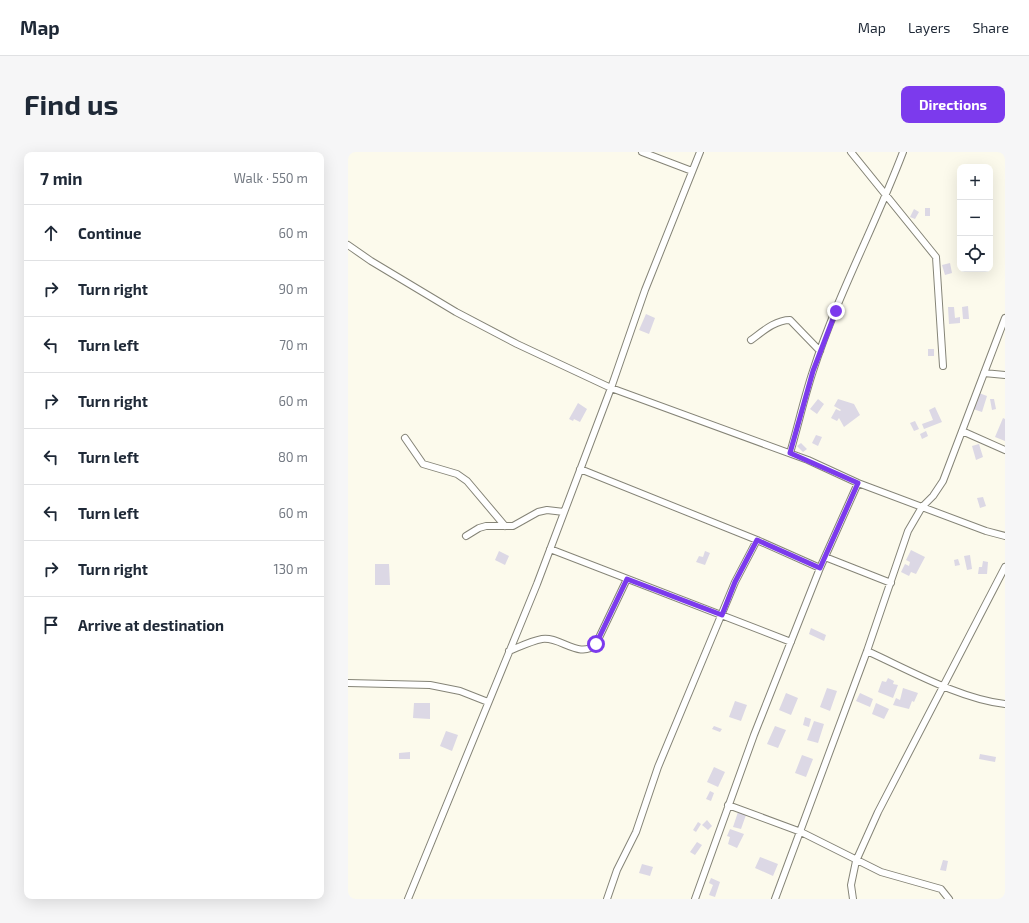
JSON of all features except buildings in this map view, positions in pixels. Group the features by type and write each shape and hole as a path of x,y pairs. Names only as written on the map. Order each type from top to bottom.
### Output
{"street":[{"path":"642,152 692,171"},
{"path":"408,899 550,549 611,388 645,290 700,152"},
{"path":"851,152 936,257 943,366"},
{"path":"790,453 813,371 820,352 887,195 903,152"},
{"path":"348,245 371,261 456,312 517,344 611,388 790,453 858,483 986,531 1005,536"},
{"path":"775,899 868,651 908,531 922,507 933,496 943,481 1005,318"},
{"path":"751,340 773,325 785,320 790,320 820,352"},
{"path":"984,373 1005,375"},
{"path":"962,431 1005,450"},
{"path":"405,438 423,464 457,474 467,480 484,504 505,526"},
{"path":"580,470 757,540 820,568"},
{"path":"695,899 754,735 820,568 858,483"},
{"path":"466,536 479,528 486,526 513,526 538,512 547,510 564,512"},
{"path":"607,899 617,870 636,832 658,767 735,582 757,540"},
{"path":"550,549 791,642"},
{"path":"825,557 891,583"},
{"path":"853,899 851,885 856,861 878,812 917,734 944,686 1005,568"},
{"path":"509,651 542,639 580,649 592,648 596,644 627,579"},
{"path":"868,651 944,686 995,703 1005,704"},
{"path":"348,683 430,684 460,691 488,702"},
{"path":"728,805 801,832 856,861 881,872 941,889 949,899"}],"route":[{"path":"596,644 627,579 722,615 735,582 757,540 820,568 858,483 790,453 813,371 836,311"}]}
